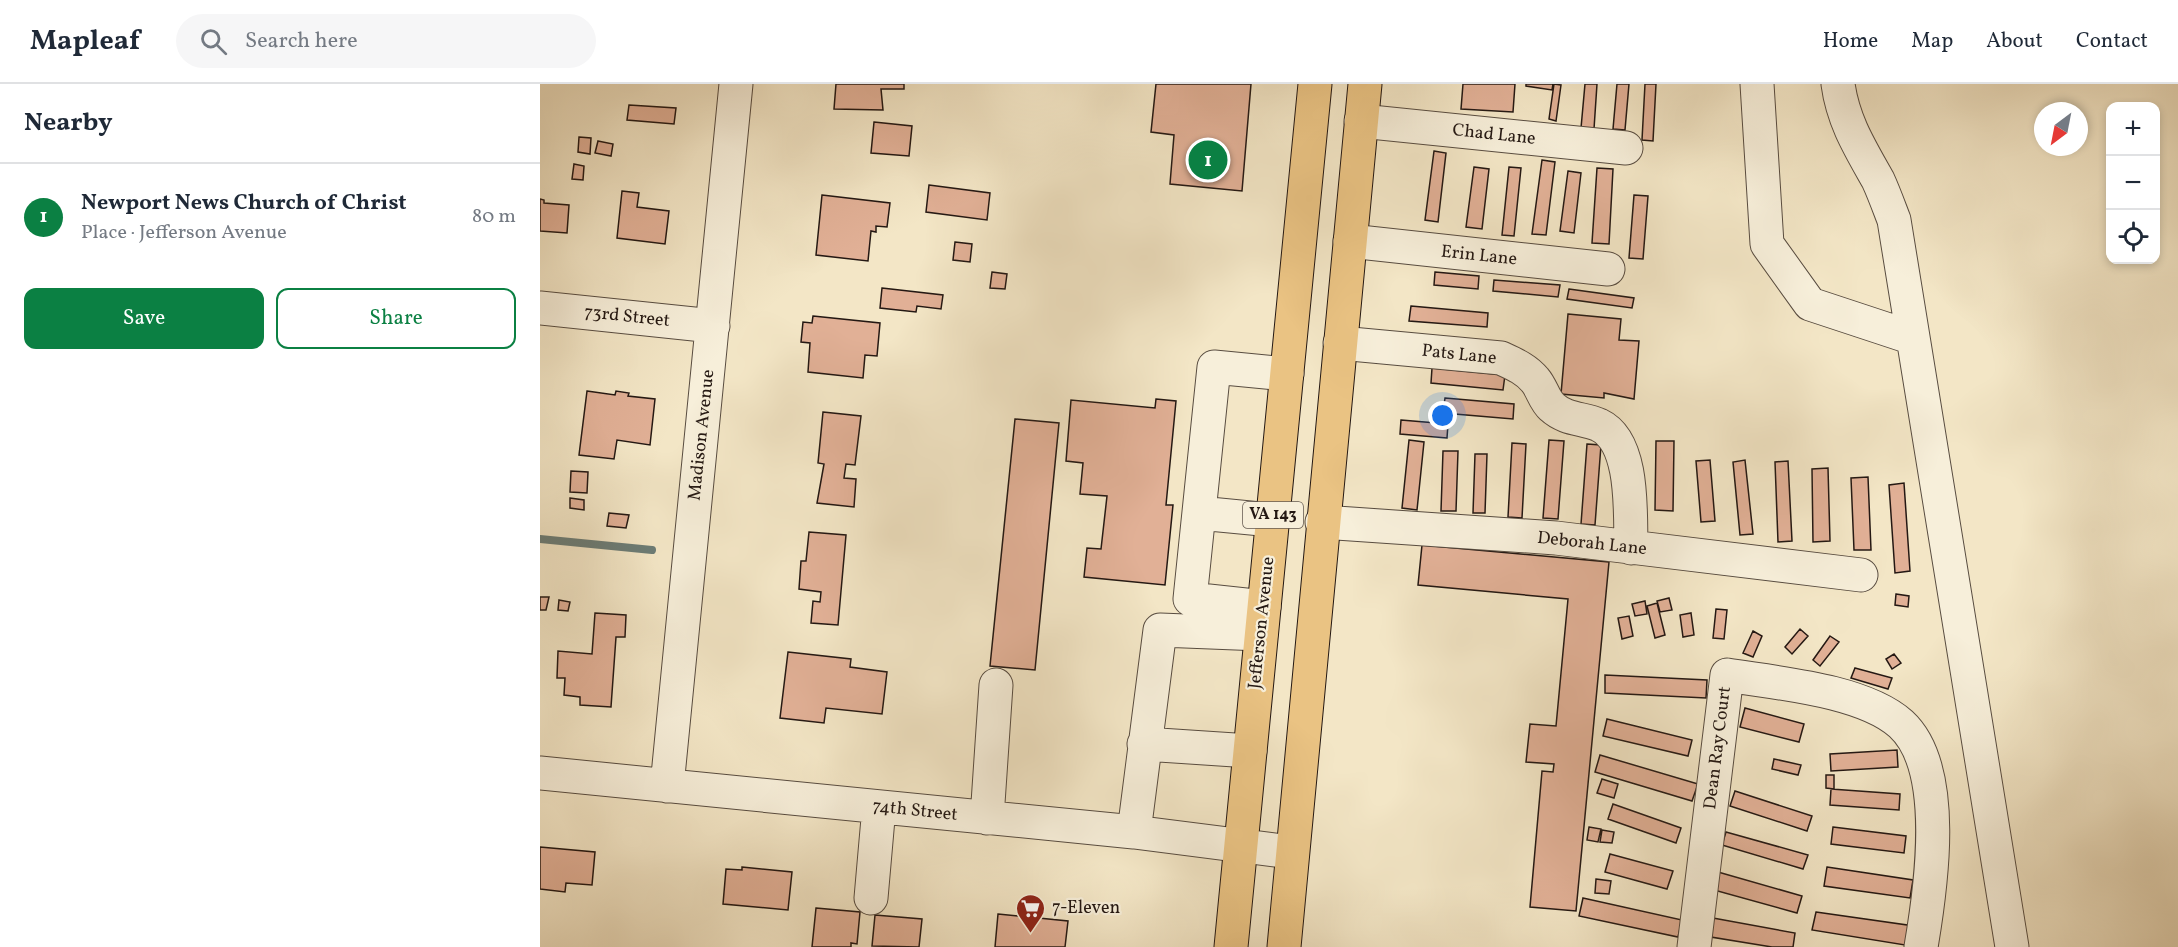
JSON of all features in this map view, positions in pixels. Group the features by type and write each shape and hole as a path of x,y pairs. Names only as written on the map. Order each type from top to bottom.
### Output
{"main road":[{"name":"Jefferson Avenue","path":"1231,947 1315,84"},
{"name":"VA 143","path":"1284,947 1291,852 1365,84"}],"street":[{"name":"Madison Avenue","path":"667,786 736,84"},
{"path":"1757,84 1767,244 1810,304 1913,338"},
{"path":"1838,84 1840,101 1854,141 1879,182 1894,220 2013,947"},
{"name":"Chad Lane","path":"1361,121 1626,148"},
{"name":"Erin Lane","path":"1350,241 1608,269"},
{"name":"73rd Street","path":"540,308 713,326"},
{"name":"Pats Lane","path":"1340,343 1501,358 1520,366 1536,381 1551,407 1567,417 1599,425 1613,436 1622,452 1629,495 1631,548"},
{"path":"1262,620 1190,599 1214,368 1287,374"},
{"path":"1199,513 1272,520"},
{"name":"Deborah Lane","path":"1322,522 1556,538 1861,575"},
{"path":"1134,832 1160,630 1262,620"},
{"name":"Dean Ray Court","path":"1694,947 1727,675 1812,688 1847,697 1880,710 1900,723 1916,741 1922,756 1931,798 1933,830 1927,911 1921,947"},
{"path":"987,818 996,685"},
{"path":"1144,744 1250,751"},
{"name":"74th Street","path":"540,773 1134,832 1291,852"},
{"path":"871,898 879,807"}],"building":[{"path":"836,84 904,84 904,89 881,89 883,110 834,109"},
{"path":"1156,84 1251,84 1242,191 1170,184 1174,135 1151,132"},
{"path":"1463,84 1515,84 1513,112 1461,109"},
{"path":"1526,84 1553,84 1552,90 1526,86"},
{"path":"1554,84 1561,85 1556,121 1549,119"},
{"path":"1585,84 1597,84 1594,129 1581,128"},
{"path":"1617,84 1629,84 1625,130 1613,129"},
{"path":"1645,84 1656,84 1653,141 1642,140"},
{"path":"629,105 676,108 674,124 627,120"},
{"path":"874,122 912,126 909,156 871,153"},
{"path":"579,137 591,138 590,154 578,152"},
{"path":"598,141 613,144 611,156 595,153"},
{"path":"1434,151 1446,153 1438,222 1425,220"},
{"path":"1542,160 1555,162 1546,235 1532,234"},
{"path":"574,164 584,166 583,180 572,179"},
{"path":"1474,167 1489,169 1482,229 1466,227"},
{"path":"1509,167 1521,168 1514,236 1502,235"},
{"path":"1597,168 1613,169 1609,244 1592,243"},
{"path":"1568,171 1581,173 1574,233 1560,231"},
{"path":"929,185 990,193 987,220 926,212"},
{"path":"622,191 639,193 637,207 669,211 665,244 617,238"},
{"path":"822,195 890,203 887,227 876,226 876,232 871,231 868,261 816,255"},
{"path":"1634,195 1648,196 1643,259 1629,258"},
{"path":"540,199 544,200 544,203 569,205 567,233 540,231"},
{"path":"955,242 972,244 970,262 953,260"},
{"path":"992,272 1007,274 1005,289 990,288"},
{"path":"1435,272 1479,276 1478,289 1434,285"},
{"path":"1494,280 1560,285 1558,297 1493,291"},
{"path":"882,288 943,295 941,309 917,306 916,312 880,308"},
{"path":"1569,289 1634,298 1632,308 1567,299"},
{"path":"1411,306 1488,313 1487,327 1409,321"},
{"path":"1568,314 1621,319 1619,340 1639,341 1634,399 1604,393 1604,398 1561,394"},
{"path":"813,316 880,323 877,356 865,355 863,378 808,372 810,343 801,342 803,322 812,323"},
{"path":"1432,368 1505,375 1503,390 1431,383"},
{"path":"587,391 615,395 616,391 629,393 628,396 655,399 650,445 617,440 614,459 579,455"},
{"path":"1445,398 1514,404 1513,419 1443,413"},
{"path":"1156,399 1176,401 1166,505 1173,505 1165,585 1084,577 1087,548 1101,549 1107,496 1080,494 1083,463 1066,461 1071,400 1155,408"},
{"path":"823,412 861,416 855,465 846,464 844,478 856,479 854,507 817,503 824,464 818,463"},
{"path":"1015,419 1059,423 1035,670 990,666"},
{"path":"1401,420 1448,424 1447,438 1400,434"},
{"path":"1409,440 1424,442 1417,510 1402,508"},
{"path":"1549,440 1564,441 1558,519 1543,518"},
{"path":"1656,441 1674,441 1673,511 1655,510"},
{"path":"1512,443 1526,444 1522,518 1508,517"},
{"path":"1587,444 1601,445 1595,525 1581,524"},
{"path":"1443,451 1458,451 1456,511 1441,511"},
{"path":"1475,454 1487,454 1485,513 1473,513"},
{"path":"1710,460 1715,521 1701,522 1696,461"},
{"path":"1745,460 1753,534 1740,535 1733,462"},
{"path":"1788,461 1792,541 1778,542 1775,462"},
{"path":"1828,468 1830,541 1813,542 1812,469"},
{"path":"571,471 588,472 587,493 570,492"},
{"path":"1868,477 1871,550 1854,550 1851,478"},
{"path":"1904,483 1910,571 1895,573 1889,485"},
{"path":"570,498 584,500 584,510 570,508"},
{"path":"609,513 629,515 626,528 607,526"},
{"path":"809,532 846,535 838,625 811,623 813,601 820,602 821,592 799,589 801,561 806,561"},
{"path":"1422,545 1609,562 1576,911 1530,907 1542,771 1553,772 1554,764 1526,762 1530,724 1556,726 1568,599 1418,585"},
{"path":"1896,594 1909,596 1908,607 1895,605"},
{"path":"540,597 549,597 546,610 540,610"},
{"path":"1669,598 1672,610 1660,612 1657,601"},
{"path":"559,600 570,602 568,611 558,610"},
{"path":"1645,601 1647,614 1635,616 1632,604"},
{"path":"1657,603 1665,635 1655,638 1647,606"},
{"path":"1716,609 1727,610 1724,639 1713,638"},
{"path":"595,613 626,615 625,637 616,637 611,707 580,705 580,697 564,695 565,678 557,678 558,651 592,654"},
{"path":"1691,613 1694,635 1683,637 1680,615"},
{"path":"1629,616 1633,636 1622,639 1618,618"},
{"path":"1800,629 1808,636 1792,654 1785,647"},
{"path":"1753,631 1762,636 1753,657 1743,653"},
{"path":"1830,636 1839,642 1820,666 1813,660"},
{"path":"788,652 851,659 850,667 887,672 882,714 826,708 824,723 780,718"},
{"path":"1894,654 1901,663 1892,669 1886,659"},
{"path":"1855,668 1892,678 1888,689 1851,678"},
{"path":"1605,675 1707,680 1706,698 1605,693"},
{"path":"1745,708 1804,724 1799,742 1740,727"},
{"path":"1607,719 1692,740 1688,756 1603,736"},
{"path":"1897,750 1898,767 1831,771 1830,754"},
{"path":"1600,755 1698,784 1692,801 1595,772"},
{"path":"1774,759 1801,765 1798,775 1772,769"},
{"path":"1826,775 1834,775 1834,789 1826,788"},
{"path":"1602,779 1618,784 1614,798 1597,793"},
{"path":"1831,789 1900,794 1899,810 1830,805"},
{"path":"1735,791 1812,816 1807,831 1730,806"},
{"path":"1613,804 1681,828 1676,843 1608,819"},
{"path":"1589,827 1601,829 1598,842 1587,840"},
{"path":"1833,827 1906,836 1904,853 1831,844"},
{"path":"1602,830 1614,832 1612,843 1600,842"},
{"path":"1726,832 1808,855 1803,869 1722,845"},
{"path":"540,847 595,852 592,885 566,883 565,892 540,889"},
{"path":"1610,854 1673,871 1667,889 1605,872"},
{"path":"742,867 792,872 788,910 723,904 726,869 742,870"},
{"path":"1827,867 1913,880 1910,898 1824,886"},
{"path":"1718,872 1802,896 1797,913 1714,890"},
{"path":"1596,879 1611,881 1609,894 1595,893"},
{"path":"1583,898 1682,920 1678,937 1579,916"},
{"path":"816,908 860,912 857,944 851,943 851,947 812,947"},
{"path":"1816,912 1914,926 1911,946 1812,930"},
{"name":"7-Eleven","path":"998,914 1068,921 1065,947 995,947"},
{"path":"875,915 922,919 919,947 872,946"},
{"path":"1713,918 1795,933 1793,947 1772,947 1711,937"}],"waterway":[{"path":"540,539 652,550"}],"place":[{"name":"Newport News Church of Christ","path":"1208,160"},
{"name":"7-Eleven","path":"1031,934"}]}
